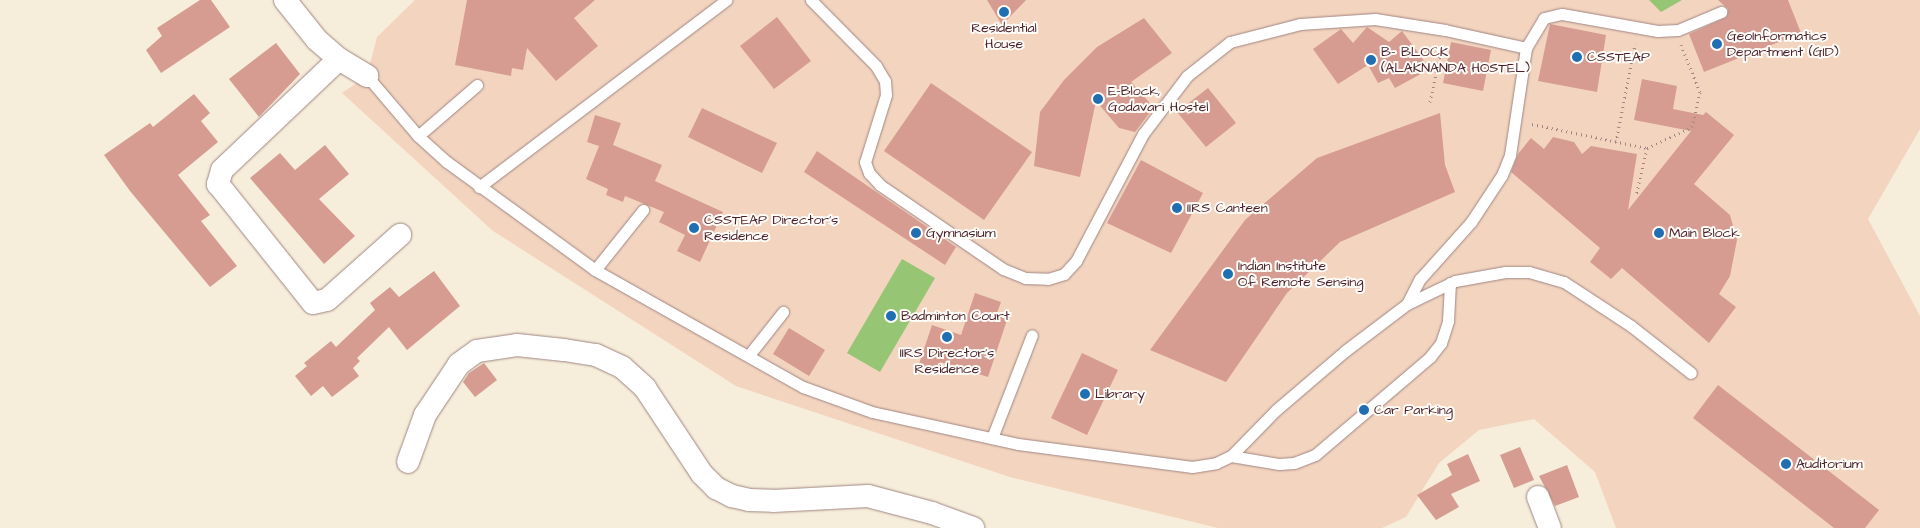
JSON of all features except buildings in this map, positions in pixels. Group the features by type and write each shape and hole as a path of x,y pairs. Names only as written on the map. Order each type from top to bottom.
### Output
{"street":[{"path":"284,0 317,40 338,59 367,76"},
{"path":"338,59 222,170 218,184 313,303 327,300 400,235"},
{"path":"408,462 424,414 459,364 477,351 517,345 564,350 596,355 622,367 646,388 702,474 716,488 732,496 765,501 868,496 925,510 973,528"},
{"path":"1538,497 1550,528"}],"lane":[{"path":"478,187 726,0"},
{"path":"811,0 876,66 884,81 884,102 865,162 870,173 880,185 1003,269 1026,278 1048,279 1064,274 1076,261 1143,134 1187,76 1230,42 1267,30 1334,20 1376,19 1445,30 1526,48"},
{"path":"1406,304 1420,279 1471,222 1502,175 1510,155 1526,48 1544,18 1553,15 1638,29 1678,30 1721,12"},
{"path":"367,76 418,136 478,187 595,270 803,387 836,401 992,438 1192,466 1216,463 1231,456 1276,410 1338,357 1406,304 1450,283 1505,272 1547,275 1580,291 1691,372"},
{"path":"418,136 477,86"},
{"path":"595,270 643,210"},
{"path":"1231,456 1279,464 1294,463 1315,456 1430,357 1441,343 1448,321 1450,283"},
{"path":"749,355 783,312"},
{"path":"992,438 1032,335"}],"path":[{"path":"1616,142 1638,29"},
{"path":"1430,102 1445,30"},
{"path":"1515,121 1647,148 1692,127 1700,92 1681,48 1678,30"},
{"path":"1636,196 1647,148"}],"shaded area":[{"name":"Indian Institute Of Remote Sensing","path":"415,0 1920,0 1920,129 1868,219 1920,316 1920,528 1616,528 1595,472 1534,419 1479,430 1439,463 1406,517 1382,528 1218,528 1010,477 736,386 493,231 342,93 367,76 377,37"}],"green space":[{"path":"1649,0 1682,0 1661,12"},
{"name":"Badminton Court","path":"902,259 935,278 880,372 847,353"}],"place":[{"name":"Residential House","path":"1004,12"},
{"name":"GeoInformatics Department (GID)","path":"1717,44"},
{"name":"CSSTEAP","path":"1577,57"},
{"name":"B- BLOCK (ALAKNANDA HOSTEL)","path":"1371,60"},
{"name":"E-Block, Godavari Hostel","path":"1098,99"},
{"name":"IIRS Canteen","path":"1177,208"},
{"name":"CSSTEAP Director's Residence","path":"694,228"},
{"name":"Gymnasium","path":"916,233"},
{"name":"Main Block","path":"1659,233"},
{"name":"Indian Institute Of Remote Sensing","path":"1228,274"},
{"name":"Badminton Court","path":"891,316"},
{"name":"IIRS Director's Residence","path":"947,337"},
{"name":"Library","path":"1085,394"},
{"name":"Car Parking","path":"1364,410"},
{"name":"Auditorium","path":"1786,464"}]}
